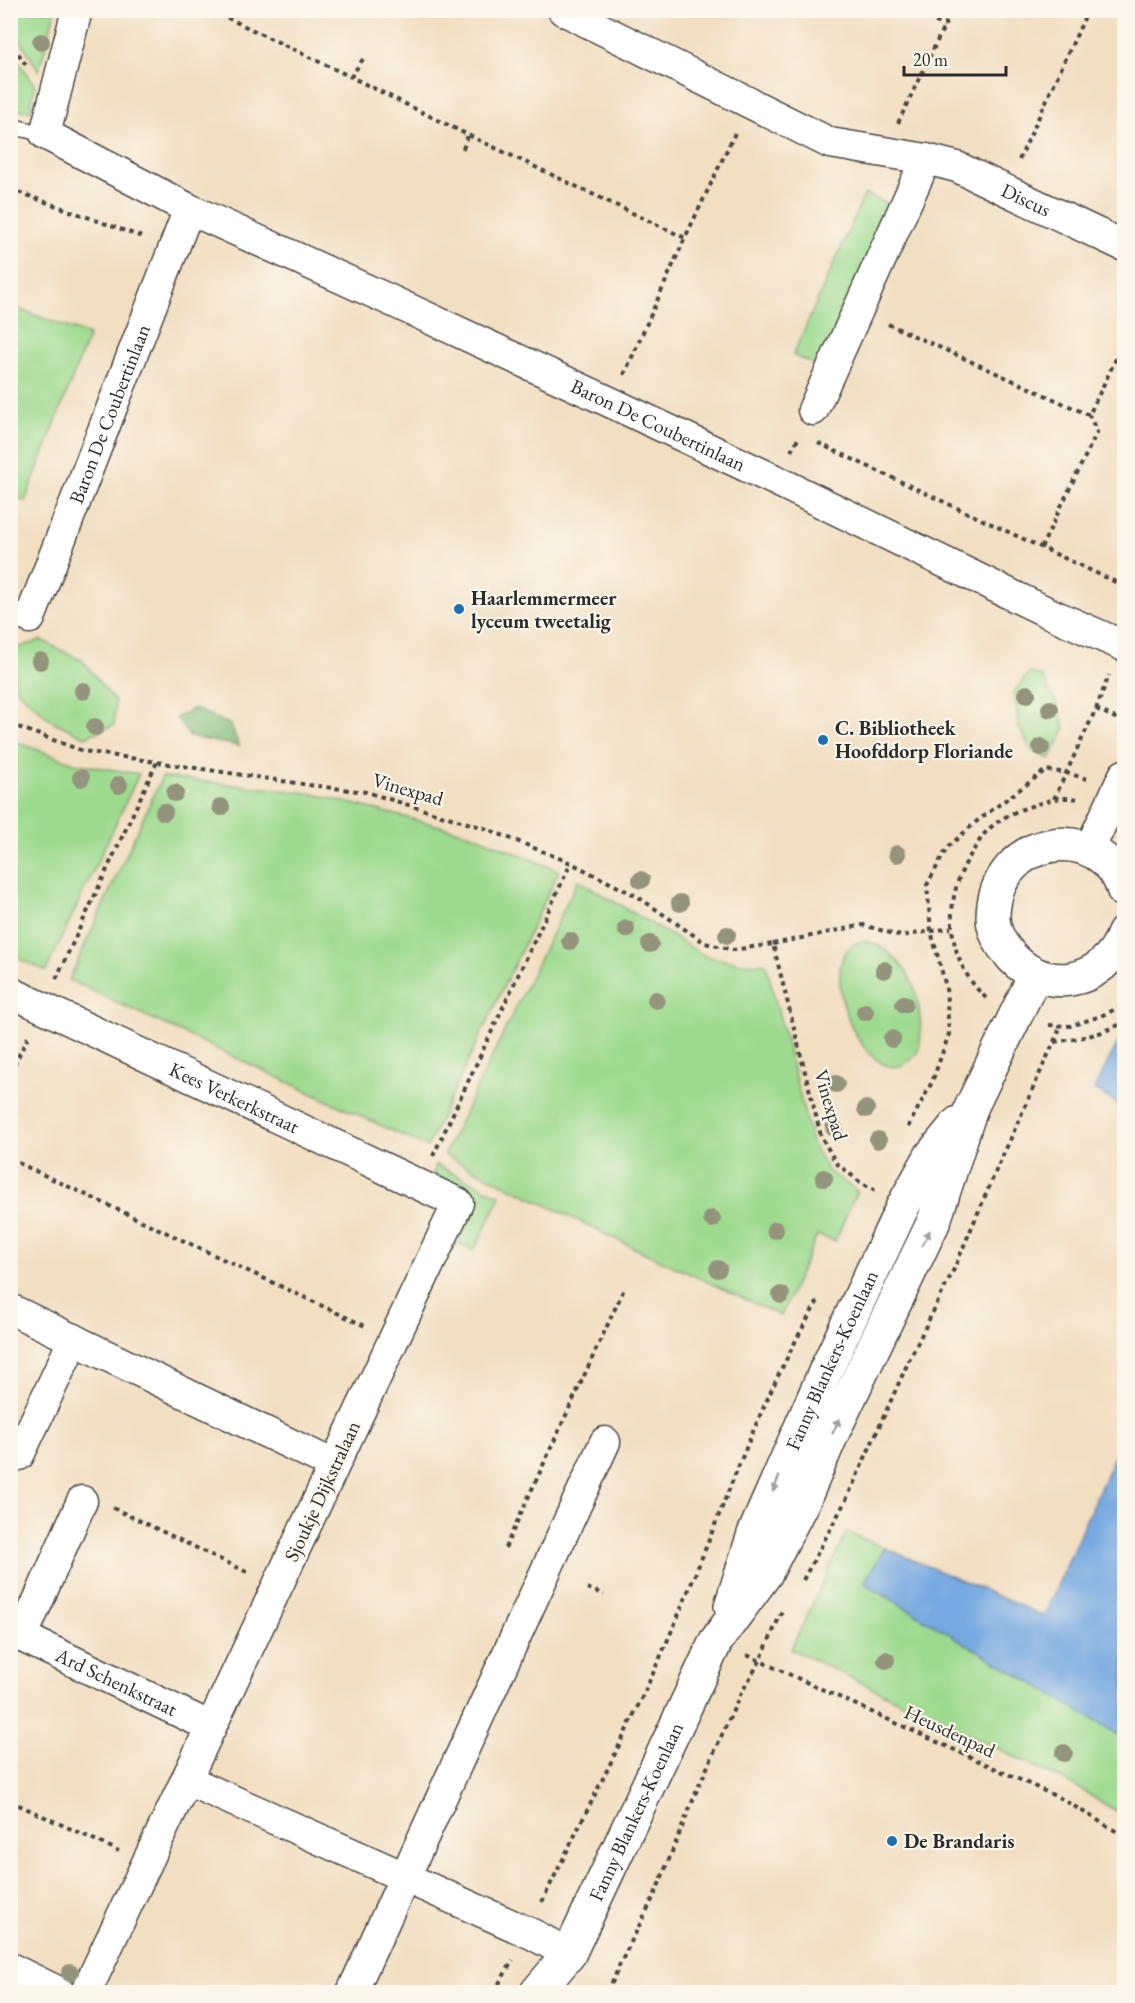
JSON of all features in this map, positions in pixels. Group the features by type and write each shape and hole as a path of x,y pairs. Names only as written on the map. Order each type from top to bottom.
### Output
{"street":[{"path":"45,134 77,10"},
{"path":"563,10 830,143 926,159 806,422"},
{"name":"Baron De Coubertinlaan","path":"45,134 189,209 612,403 1049,613 1124,646"},
{"name":"Discus","path":"926,159 957,168 1125,246"},
{"name":"Baron De Coubertinlaan","path":"30,618 189,209"},
{"path":"1089,850 1121,782"},
{"path":"1125,891 1108,863 1089,850 1066,844 1042,847 1021,857 1004,874 994,896 993,920 1000,943 1015,962 1035,975 1053,980 1072,979 1115,968 1119,946 1125,933"},
{"name":"Fanny Blankers-Koenlaan","path":"545,1992 567,1957 656,1770 697,1677 722,1631 766,1574 805,1497 832,1434 934,1221 971,1107 1035,975"},
{"name":"Kees Verkerkstraat","path":"10,992 458,1203"},
{"name":"Fanny Blankers-Koenlaan","path":"722,1631 754,1534 803,1420 903,1206 931,1156 971,1107"},
{"name":"Sjoukje Dijkstralaan","path":"86,1992 458,1203"},
{"path":"10,1309 334,1465"},
{"path":"19,1455 74,1339"},
{"path":"352,1992 406,1879 605,1442"},
{"name":"Ard Schenkstraat","path":"94,1503 16,1634 211,1727"},
{"path":"187,1779 528,1933 567,1957"},
{"path":"10,1968 59,1992"}],"lane":[{"path":"10,126 45,134"}],"path":[{"path":"211,10 685,238"},
{"path":"911,10 944,26"},
{"path":"883,153 952,10"},
{"path":"1005,191 1088,10"},
{"path":"351,77 363,59"},
{"path":"612,403 685,238 749,104"},
{"path":"463,148 468,135"},
{"path":"10,189 174,249"},
{"path":"858,310 1089,415 1097,432 1041,548"},
{"path":"1089,415 1125,342"},
{"path":"776,480 806,422 1041,548 1125,586"},
{"path":"1054,799 1124,646"},
{"path":"1096,709 1125,722"},
{"name":"Vinexpad","path":"10,724 83,751 366,792 488,829 571,863 638,897 705,943 733,950 863,925 901,936 951,928"},
{"path":"10,1073 157,762"},
{"path":"906,1131 932,1082 949,1034 946,987 931,931 927,885 947,848 977,820 1046,770 1121,782"},
{"path":"419,1185 571,863"},
{"name":"Vinexpad","path":"773,944 821,1136 836,1163 860,1182 903,1206"},
{"path":"1054,1042 1106,1032 1125,1022"},
{"path":"10,1159 393,1339"},
{"path":"875,1190 880,1180"},
{"path":"505,1548 624,1290"},
{"path":"494,1992 528,1933 629,1724 675,1624 746,1450 808,1317 824,1291"},
{"path":"94,1503 277,1586"},
{"path":"588,1588 604,1595"},
{"name":"Heusdenpad","path":"760,1660 1062,1799 1125,1836"},
{"path":"10,1801 147,1864"}],"green space":[{"path":"12,11 55,11 39,71 14,31"},
{"path":"11,50 35,86 30,111 11,109"},
{"path":"865,194 892,206 820,367 793,355"},
{"path":"10,306 89,335 25,501 13,496 17,459 10,431"},
{"path":"41,640 83,661 115,702 114,725 85,737 52,721 16,689 11,650"},
{"path":"1029,673 1042,676 1057,704 1065,729 1050,759 1032,751 1019,728 1014,692"},
{"path":"194,708 231,725 239,746 190,737 176,718"},
{"path":"11,740 74,763 139,774 46,971 11,955"},
{"path":"162,777 309,793 471,834 559,871 427,1147 69,980"},
{"path":"578,880 705,956 739,963 766,964 812,1143 828,1171 857,1191 835,1241 817,1235 781,1316 630,1246 444,1155"},
{"path":"864,941 879,946 900,963 910,978 917,999 921,1034 919,1048 908,1062 892,1067 877,1060 863,1046 851,1026 843,1003 840,980 842,960 851,946"},
{"path":"436,1165 501,1196 474,1251 458,1243 479,1197 433,1174"},
{"path":"847,1532 885,1548 865,1583 1124,1728 1124,1816 1075,1786 791,1649"}],"water":[{"path":"1122,1035 1124,1036 1124,1108 1094,1089"},
{"path":"1124,1434 1124,1738 864,1583 885,1548 1044,1616"}],"place":[{"name":"Haarlemmermeer lyceum tweetalig","path":"459,609"},
{"name":"C. Bibliotheek Hoofddorp Floriande","path":"823,740"},
{"name":"De Brandaris","path":"892,1841"}]}
